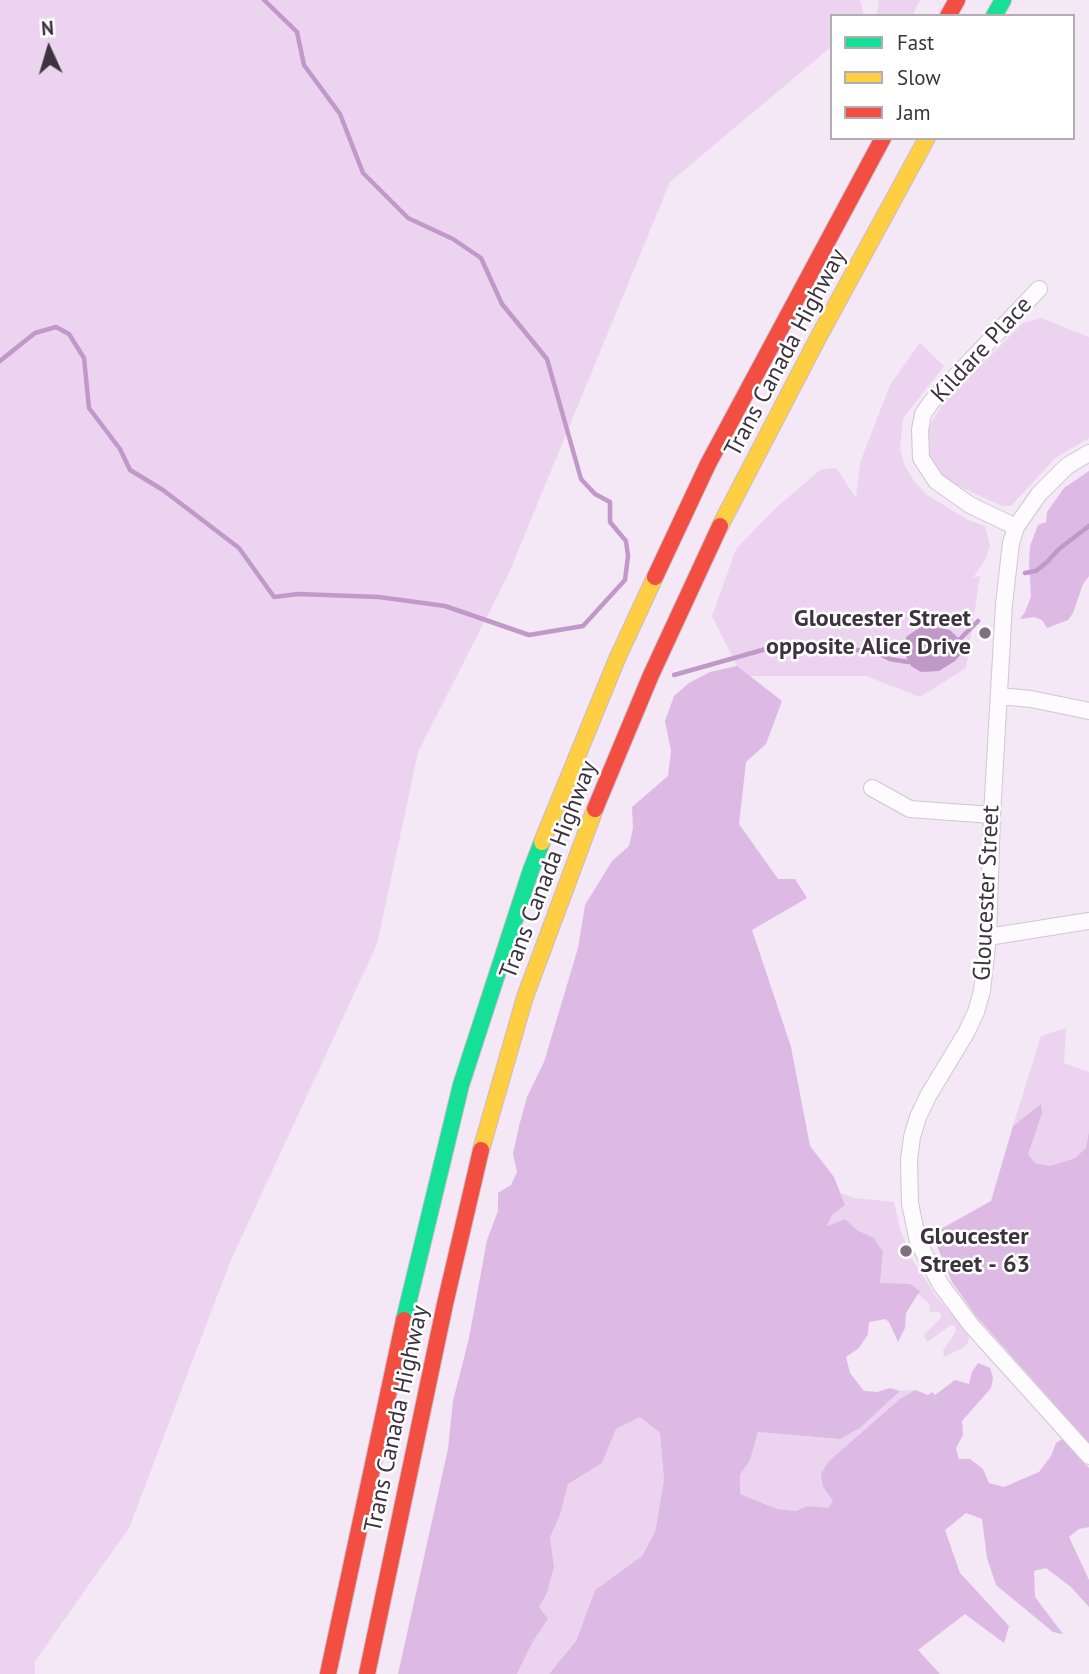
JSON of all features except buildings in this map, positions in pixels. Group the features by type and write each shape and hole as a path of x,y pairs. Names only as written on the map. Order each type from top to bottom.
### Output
{"highway":[{"name":"Trans Canada Highway","path":"328,1674 402,1328 461,1085 531,870 617,659 708,464 882,140"},
{"name":"Trans Canada Highway","path":"367,1674 444,1304 483,1142 525,997 577,853 651,675 725,515 926,140"}],"street":[{"name":"Kildare Place","path":"1016,527 970,505 936,481 921,458 920,430 923,414 932,401 1039,289"},
{"name":"Gloucester Street","path":"1089,453 1067,466 1053,479 1026,510 1016,527 1007,563 992,815 988,937 982,991 976,1012 957,1050 928,1096 912,1137 909,1160 910,1203 918,1242 941,1285 971,1325 1089,1456"},
{"path":"999,696 1031,699 1089,711"},
{"path":"872,788 910,809 992,815"},
{"path":"988,937 1089,921"}],"shaded area":[{"path":"0,0 860,0 864,14 830,14 830,48 670,182 508,575 418,752 377,944 230,1262 129,1528 35,1661 35,1674 0,1674"},
{"path":"879,0 920,0 913,14 877,14"},
{"path":"1041,318 1089,337 1089,438 1055,458 1011,506 1002,506 943,479 928,454 927,430 943,403 1023,323"},
{"path":"920,343 944,366 903,418 900,449 904,464 927,495 968,520 985,526 990,545 986,558 973,578 980,576 966,668 920,697 866,676 749,676 737,666 712,616 736,549 777,507 820,470 836,468 856,498 860,463 890,385"},
{"path":"1089,471 1089,576 1083,584 1073,613 1068,620 1047,628 1042,620 1034,617 1020,619 1031,597 1030,546 1038,525 1046,522 1047,512 1064,488"},
{"path":"921,627 950,630 965,645 955,661 939,671 921,672 911,666 901,647 907,636"},
{"path":"737,666 782,701 766,744 746,762 739,824 778,879 795,879 807,898 752,930 791,1047 810,1146 834,1177 845,1205 832,1215 827,1226 845,1219 857,1230 874,1238 883,1252 880,1283 910,1284 920,1291 906,1313 905,1328 898,1342 885,1319 869,1322 868,1334 859,1348 846,1357 850,1373 864,1391 877,1392 890,1388 900,1391 860,1428 840,1439 758,1432 750,1460 740,1475 740,1494 777,1509 796,1511 807,1506 828,1508 833,1501 823,1487 821,1474 828,1462 900,1399 915,1390 928,1395 932,1392 935,1395 955,1380 969,1384 978,1363 990,1368 993,1378 991,1388 962,1421 963,1435 956,1448 959,1459 970,1459 983,1469 989,1483 1004,1487 1039,1472 1051,1456 1056,1443 1062,1439 1089,1468 1089,1527 1079,1529 1069,1537 1089,1580 1089,1607 1071,1587 1046,1568 1034,1571 1035,1597 1063,1634 1053,1632 996,1585 987,1558 982,1519 966,1513 945,1530 960,1573 1009,1626 1004,1643 965,1614 918,1650 940,1674 549,1674 576,1641 595,1590 642,1556 655,1532 664,1480 660,1433 640,1417 616,1429 602,1463 568,1484 560,1515 550,1537 554,1567 547,1593 539,1607 548,1619 532,1643 517,1674 398,1674 448,1449 453,1401 469,1338 487,1240 498,1211 498,1193 511,1185 517,1172 513,1154 519,1126 527,1097 544,1062 578,948 585,905 612,861 629,846 633,828 632,807 668,776 671,751 665,721 674,696 689,683 710,672"},
{"path":"1066,1028 1064,1063 1089,1072 1089,1131 1086,1148 1075,1158 1050,1166 1035,1163 1028,1154 1041,1105 1013,1126 1041,1036"},
{"path":"1041,1104 1042,1113 1028,1154 1035,1163 1050,1166 1075,1158 1086,1148 1089,1131 1089,1443 976,1316 952,1282 932,1234 991,1201 1013,1126"},
{"path":"841,1193 854,1198 894,1202 900,1229 912,1259 936,1296 967,1332 969,1338 963,1348 944,1357 943,1351 956,1331 955,1326 951,1325 927,1342 924,1335 942,1317 939,1312 929,1312 930,1304 918,1294 919,1291 880,1283 883,1252 874,1238 857,1230 845,1219 827,1226 832,1215 845,1205"},
{"path":"915,1390 900,1399 823,1487 833,1501 828,1509 807,1506 796,1511 777,1509 740,1494 740,1475 750,1460 758,1432 840,1439 860,1428 900,1391"},
{"path":"640,1417 660,1433 664,1480 655,1532 642,1556 595,1590 576,1641 549,1674 517,1674 532,1643 548,1620 538,1607 547,1593 554,1567 550,1537 560,1515 568,1484 602,1463 616,1429"}],"waterway":[{"path":"0,361 35,333 56,327 69,334 84,358 89,408 120,449 130,470 163,490 239,548 274,597 298,594 379,597 445,606 529,635 583,626 625,580 628,556 626,541 610,522 610,502 595,494 581,479 547,359 502,304 481,258 453,239 408,218 363,173 340,114 304,65 297,32 264,0"},
{"path":"1025,573 1036,571 1089,526"},
{"path":"960,639 978,621"},
{"path":"674,675 766,649 838,648 876,652 890,659 908,662"}],"traffic: fast":[{"path":"995,14 1003,0"},
{"path":"404,1320 461,1085 542,842"}],"traffic: slow":[{"path":"720,526 926,140"},
{"path":"542,842 617,659 655,577"},
{"path":"481,1150 525,997 595,809"}],"traffic: jam":[{"path":"949,14 957,0"},
{"path":"655,577 708,464 882,140"},
{"path":"595,809 651,675 720,526"},
{"path":"367,1674 445,1304 481,1150"},
{"path":"328,1674 404,1320"}],"place":[{"name":"Gloucester Street opposite Alice Drive","path":"985,633"},
{"name":"Gloucester Street - 63","path":"906,1251"}]}
